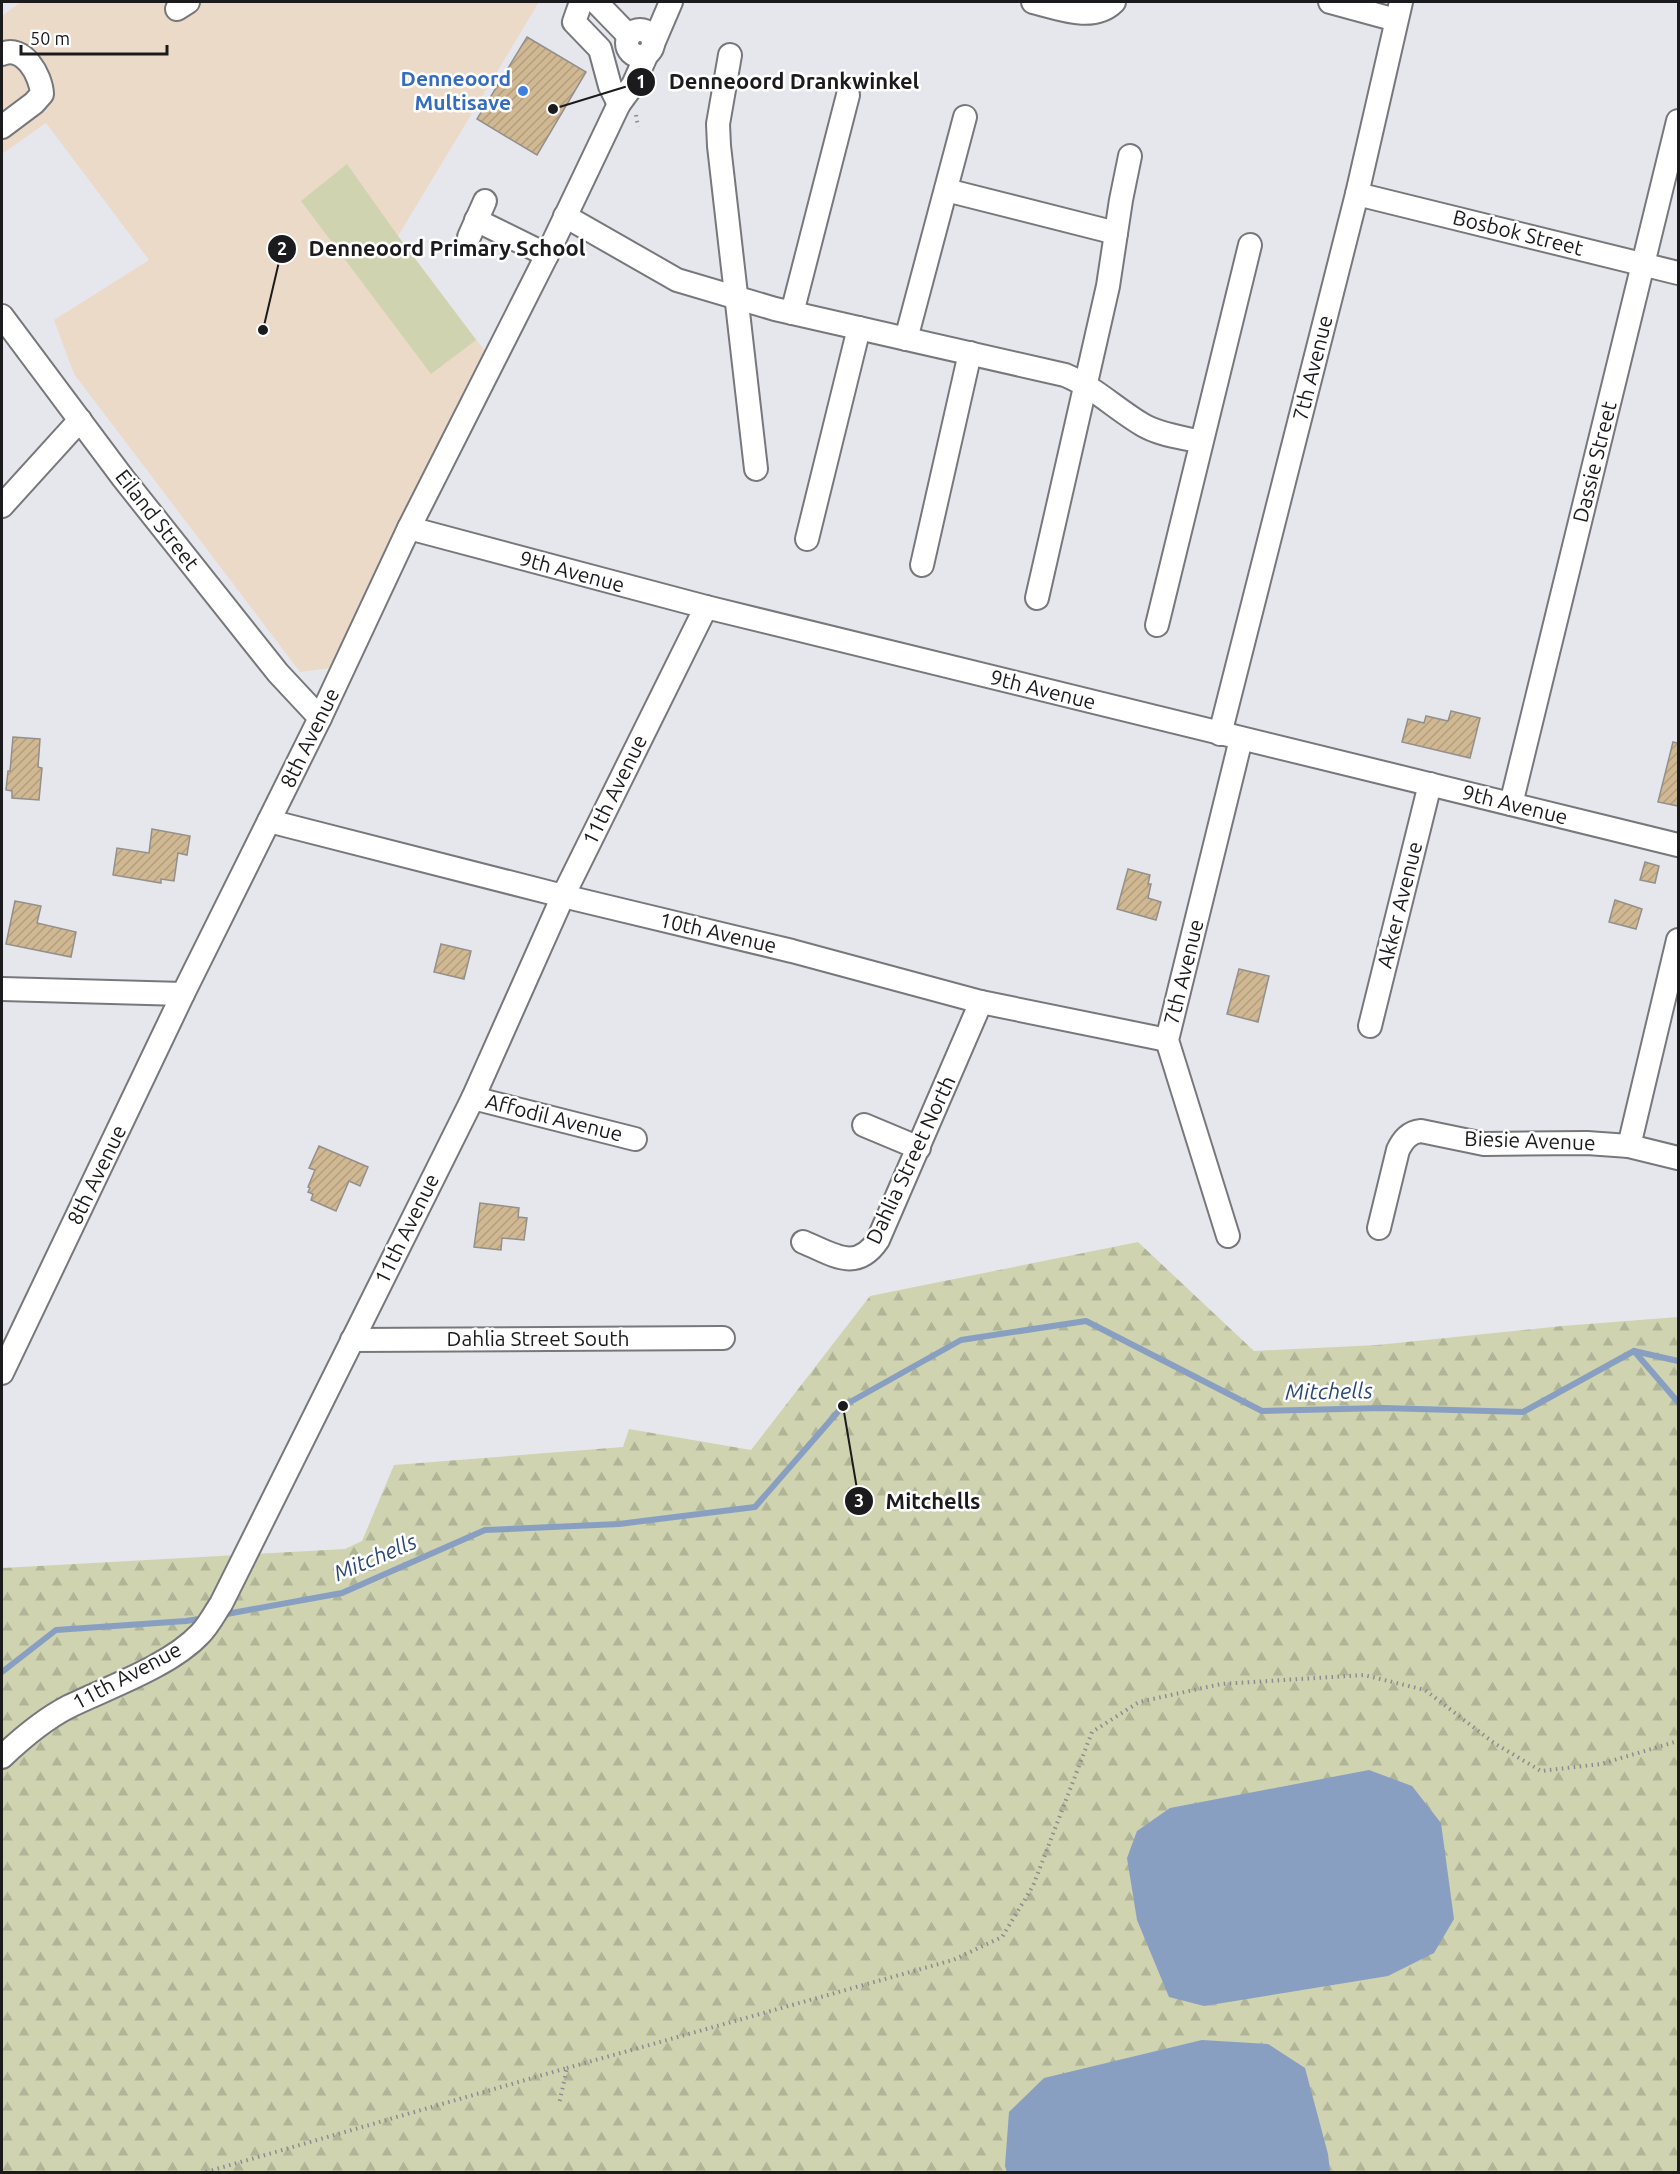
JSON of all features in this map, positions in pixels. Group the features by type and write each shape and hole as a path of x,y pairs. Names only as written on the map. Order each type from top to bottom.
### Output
{"street":[{"path":"581,2 574,22 600,49 610,86 619,104"},
{"path":"596,2 640,43"},
{"name":"8th Avenue","path":"2,1373 183,994 320,718 409,528 619,104 657,2"},
{"name":"8th Avenue","path":"640,43 671,2"},
{"path":"1033,2 1084,13 1104,10 1114,2"},
{"path":"1330,2 1399,11"},
{"name":"7th Avenue","path":"1228,1236 1167,1040 1231,736 1399,11"},
{"path":"2,54 12,50 21,54 41,82 42,94 34,103 2,127"},
{"path":"730,55 718,124 735,297 756,469"},
{"path":"792,313 848,95"},
{"path":"906,339 965,117"},
{"name":"Dassie Street","path":"1511,804 1678,121"},
{"path":"1037,598 1108,286 1130,156"},
{"path":"946,190 1116,233"},
{"name":"Bosbok Street","path":"1357,194 1678,273"},
{"path":"565,216 677,280 792,313 1065,375 1086,384 1143,425 1201,442"},
{"path":"477,220 546,255"},
{"path":"1157,625 1250,245"},
{"name":"Eiland Street","path":"2,316 123,478 278,673 320,718"},
{"path":"807,539 859,328"},
{"path":"922,566 970,353"},
{"path":"2,506 80,420"},
{"name":"9th Avenue","path":"409,528 706,607 1678,845"},
{"name":"11th Avenue","path":"2,1757 43,1722 178,1652 200,1635 221,1604 473,1098 563,896 706,607"},
{"name":"Akker Avenue","path":"1370,1026 1430,784"},
{"name":"10th Avenue","path":"269,821 563,896 792,951 981,1002 1167,1040"},
{"path":"1629,1146 1678,940"},
{"path":"2,989 183,994"},
{"name":"Dahlia Street North","path":"803,1242 851,1259 862,1257 872,1249 920,1148 981,1002"},
{"name":"Affodil Avenue","path":"473,1098 635,1139"},
{"path":"864,1125 920,1148"},
{"name":"Biesie Avenue","path":"1379,1228 1398,1150 1403,1140 1412,1132 1421,1131 1484,1144 1587,1143 1629,1146 1678,1158"},
{"name":"Dahlia Street South","path":"352,1340 723,1338"}],"path":[{"path":"206,2172 953,1960 1002,1937 1033,1886 1092,1732 1139,1702 1221,1684 1364,1675 1425,1690 1494,1743 1540,1771 1601,1764 1678,1742"},
{"path":"559,2104 567,2068"}],"shaded area":[{"path":"21,2 539,2 398,236 485,351 330,668 300,672 74,374 54,320 149,260 46,123 2,154 2,16"}],"green space":[{"path":"347,164 476,340 431,374 301,201"},
{"path":"1138,1242 1254,1351 1377,1345 1678,1317 1678,2172 2,2172 2,1568 345,1549 362,1541 394,1465 623,1447 629,1429 751,1450 870,1296"}],"water":[{"path":"1369,1770 1412,1786 1441,1823 1454,1919 1434,1953 1388,1976 1204,2006 1169,1997 1137,1920 1127,1858 1137,1831 1170,1808"},
{"path":"1202,2040 1268,2044 1305,2068 1328,2154 1330,2172 1007,2172 1005,2166 1009,2112 1044,2078"}],"building":[{"name":"Denneoord Multisave","path":"527,37 586,72 537,155 477,119"},
{"path":"1451,711 1480,718 1470,758 1402,742 1408,719 1424,723 1426,716 1448,721"},
{"path":"13,737 40,739 38,767 42,768 39,800 12,798 12,791 6,790"},
{"path":"1673,742 1678,743 1678,806 1658,802"},
{"path":"152,829 190,836 187,855 178,853 174,881 161,879 161,883 113,875 117,848 149,853"},
{"path":"1645,862 1659,866 1655,883 1640,880"},
{"path":"1128,869 1150,875 1148,898 1161,902 1156,920 1117,909"},
{"path":"1615,900 1642,909 1636,929 1609,922"},
{"path":"15,901 41,906 37,923 76,932 71,957 6,944"},
{"path":"441,944 471,951 464,979 434,972"},
{"path":"1239,969 1269,976 1258,1022 1227,1014"},
{"path":"319,1146 368,1167 360,1186 349,1181 336,1211 311,1200 313,1194 308,1192 315,1170 309,1168"},
{"path":"480,1203 519,1208 518,1217 527,1218 524,1240 502,1238 501,1250 474,1247"}],"waterway":[{"name":"Mitchells","path":"221,1615 342,1593 485,1530 619,1524 755,1507 843,1406 961,1340 1086,1321 1262,1411 1383,1408 1523,1412 1634,1351 1678,1361"},
{"path":"1634,1351 1678,1402"},
{"name":"Mitchells","path":"2,1672 56,1630 205,1618"}],"place":[{"name":"Denneoord Multisave","path":"523,91"},
{"name":"Denneoord Drankwinkel","path":"553,109"},
{"name":"Denneoord Primary School","path":"263,330"},
{"name":"Mitchells","path":"843,1406"}]}
